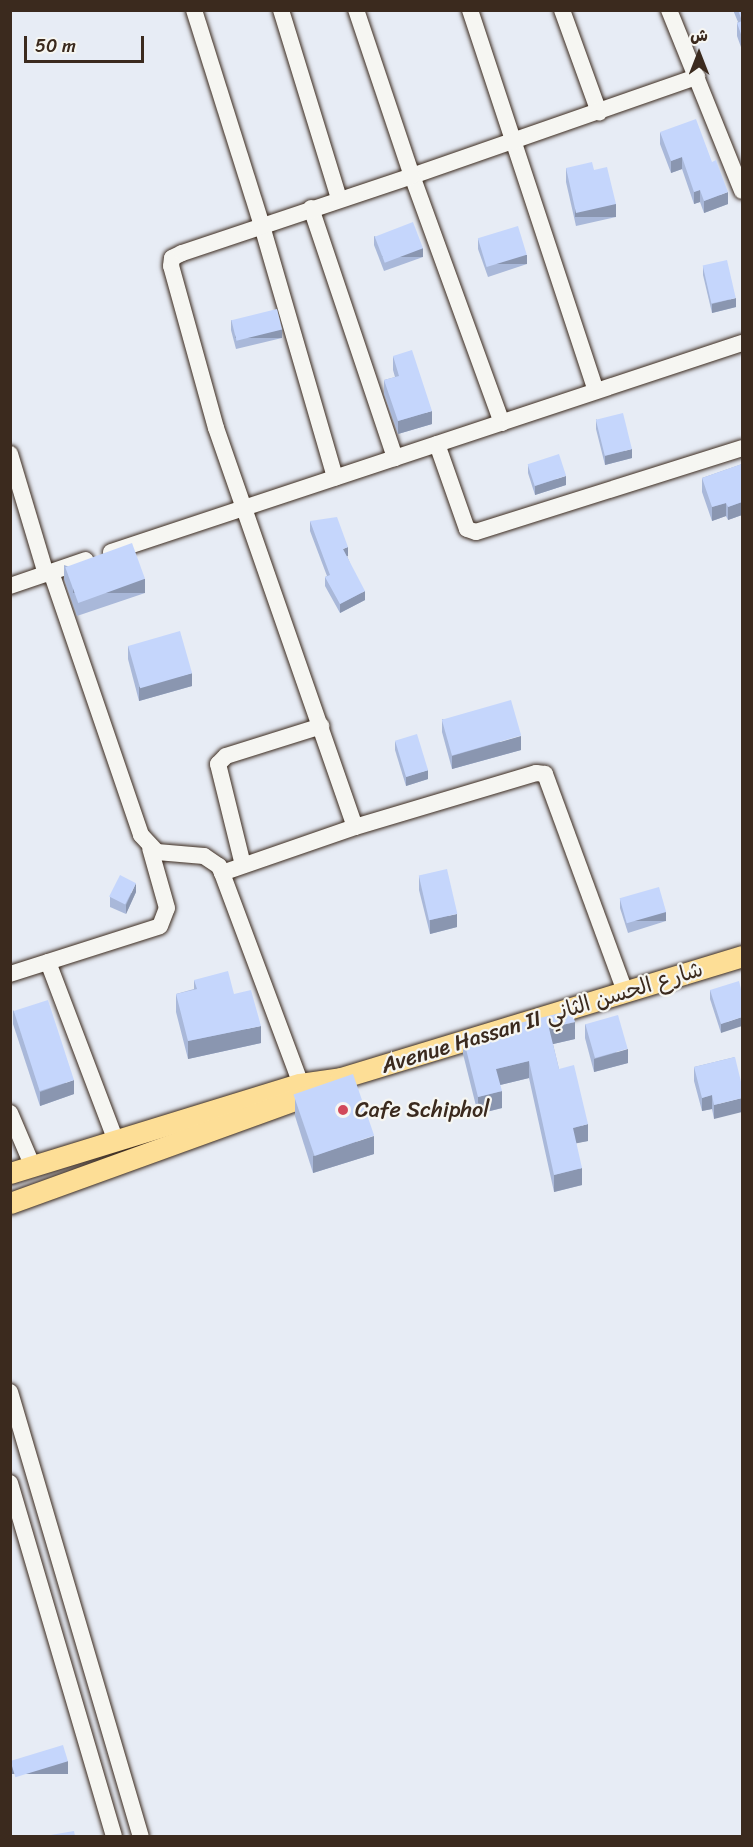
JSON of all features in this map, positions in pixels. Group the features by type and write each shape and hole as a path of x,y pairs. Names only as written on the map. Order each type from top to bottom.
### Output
{"main road":[{"name":"Avenue Hassan II شارع الحسن الثاني","path":"10,1203 341,1078 742,956"},
{"name":"Avenue Hassan II شارع الحسن الثاني","path":"10,1173 116,1141 303,1091"}],"street":[{"path":"194,10 262,226 334,478"},
{"path":"281,10 339,199"},
{"path":"356,10 412,176 502,423"},
{"path":"470,10 596,392"},
{"path":"562,10 599,112"},
{"path":"669,10 742,191"},
{"path":"354,827 191,346 171,266 172,258 311,208 513,143 697,77"},
{"path":"311,208 395,458"},
{"path":"10,586 742,343"},
{"path":"437,444 467,529 476,532 742,448"},
{"path":"10,454 48,573 141,835 150,848 167,908 160,926 10,974"},
{"path":"243,865 218,764 226,756 321,726"},
{"path":"222,873 354,827 536,773 545,774 625,992"},
{"path":"150,848 164,854 204,856 219,866 303,1091"},
{"path":"48,962 116,1141"},
{"path":"10,1113 33,1167"},
{"path":"10,1392 141,1836"},
{"path":"10,1483 17,1526 114,1836"}],"building":[{"path":"742,21 742,37 737,23"},
{"path":"696,119 712,162 716,160 728,192 704,201 700,190 694,192 682,157 671,161 660,132"},
{"path":"592,162 594,170 607,167 616,204 576,213 566,168"},
{"path":"413,222 423,248 385,263 375,237"},
{"path":"518,226 527,255 487,267 478,238"},
{"path":"727,260 736,298 711,304 703,266"},
{"path":"277,309 282,329 236,341 231,320"},
{"path":"412,350 432,411 398,421 384,380 399,376 393,356"},
{"path":"623,413 632,449 605,456 596,420"},
{"path":"559,454 566,476 535,486 528,464"},
{"path":"742,464 742,502 728,507 726,503 712,507 702,478"},
{"path":"337,517 348,547 343,549 365,591 340,604 325,577 330,575 310,521"},
{"path":"132,543 145,579 78,603 65,567"},
{"path":"180,631 192,673 140,688 128,646"},
{"path":"511,700 521,736 452,755 442,720"},
{"path":"417,734 428,770 406,777 395,741"},
{"path":"447,869 457,914 429,920 419,876"},
{"path":"120,875 136,883 125,905 109,896"},
{"path":"659,887 666,912 627,923 620,898"},
{"path":"228,971 234,994 251,990 261,1026 188,1041 176,994 197,989 194,980"},
{"path":"739,981 742,993 742,1017 721,1024 710,990"},
{"path":"48,1000 74,1080 40,1091 14,1011"},
{"path":"572,1010 575,1022 549,1028 559,1069 574,1065 588,1124 573,1128 582,1168 554,1175 529,1061 496,1069 502,1091 478,1097 463,1037"},
{"path":"618,1015 628,1049 595,1058 585,1024"},
{"path":"735,1057 742,1086 742,1098 714,1105 712,1095 702,1098 694,1067"},
{"path":"353,1074 374,1135 315,1156 293,1095"},
{"path":"63,1745 68,1761 15,1777 10,1761"},
{"path":"74,1831 75,1836 45,1836"}],"place":[{"name":"Cafe Schiphol","path":"343,1110"}]}
